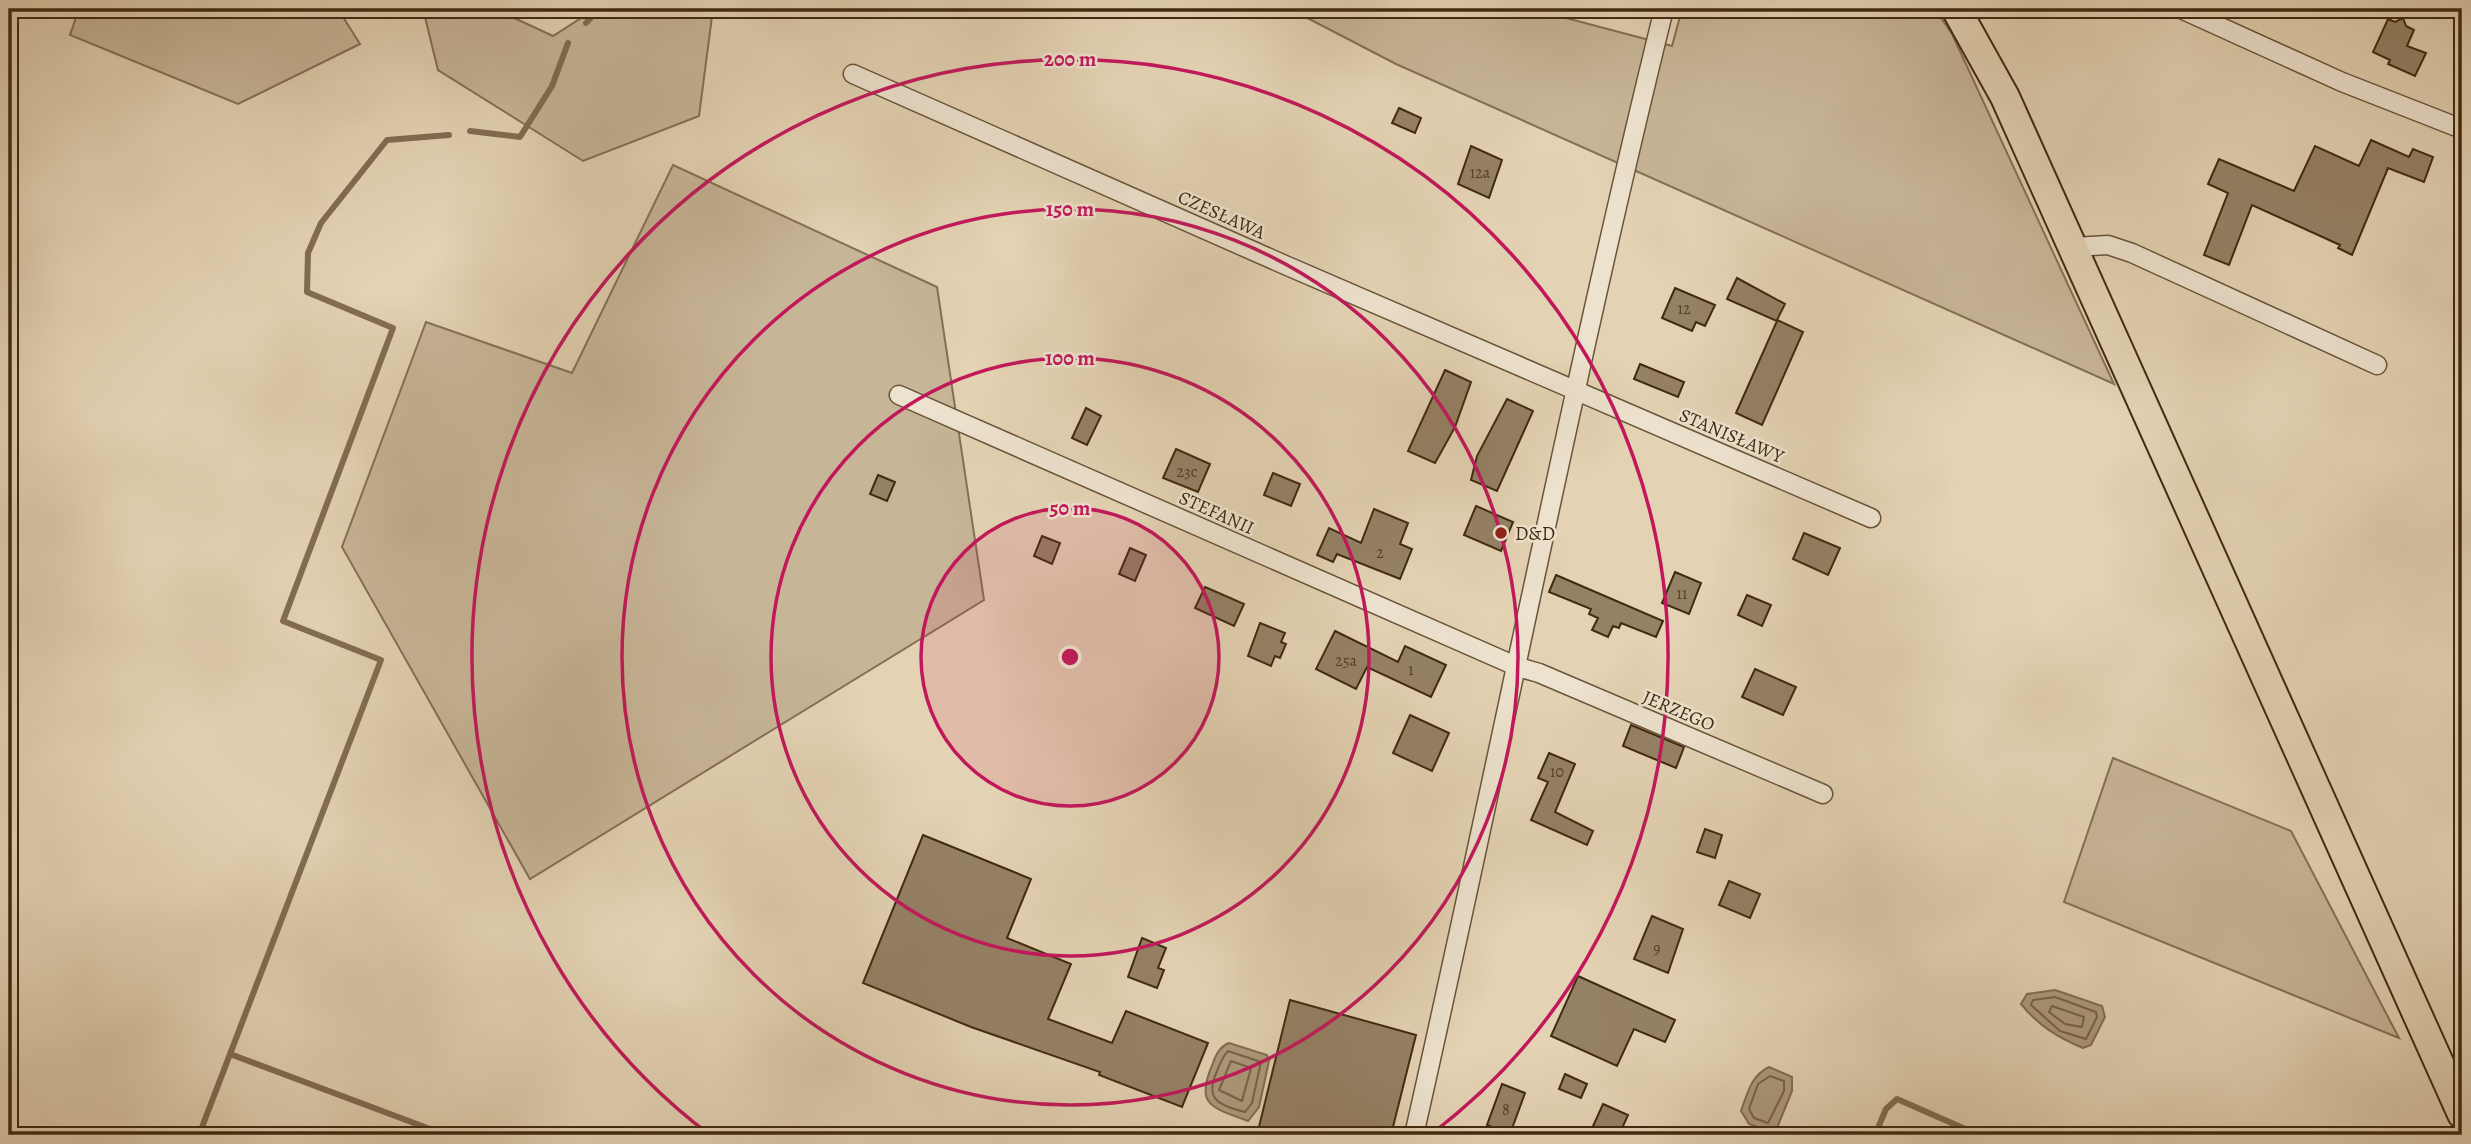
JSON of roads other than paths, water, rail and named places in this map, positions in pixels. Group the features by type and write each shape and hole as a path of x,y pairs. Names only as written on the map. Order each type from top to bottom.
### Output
{"main road":[{"path":"1956,9 2006,97 2462,1114"}],"street":[{"path":"1413,1135 1518,667 1575,391 1664,9"},
{"path":"2181,9 2342,82 2462,129"},
{"name":"CZESŁAWA","path":"853,74 1575,391"},
{"path":"2074,247 2108,244 2132,253 2377,365"},
{"name":"STANISŁAWY","path":"1575,391 1871,518"},
{"name":"STEFANII","path":"899,395 1518,667"},
{"name":"JERZEGO","path":"1518,667 1539,673 1823,794"}],"water":[{"path":"2055,990 2102,1006 2105,1017 2091,1045 2083,1048 2057,1035 2035,1019 2021,1004 2027,994"},
{"path":"1229,1043 1267,1055 1269,1061 1259,1107 1248,1121 1216,1108 1206,1097 1205,1088 1216,1056 1221,1048"},
{"path":"1769,1067 1792,1077 1792,1091 1777,1128 1769,1131 1749,1124 1741,1111 1754,1080"}],"waterway":[{"path":"586,23 599,9"},
{"path":"470,131 520,137 552,86 568,43"},
{"path":"199,1135 381,660 283,621 393,328 307,292 308,253 321,223 387,140 449,135"},
{"path":"230,1054 446,1135"},
{"path":"1875,1135 1886,1109 1897,1099 1979,1135"}],"place":[{"name":"D&D","path":"1501,533"}]}
